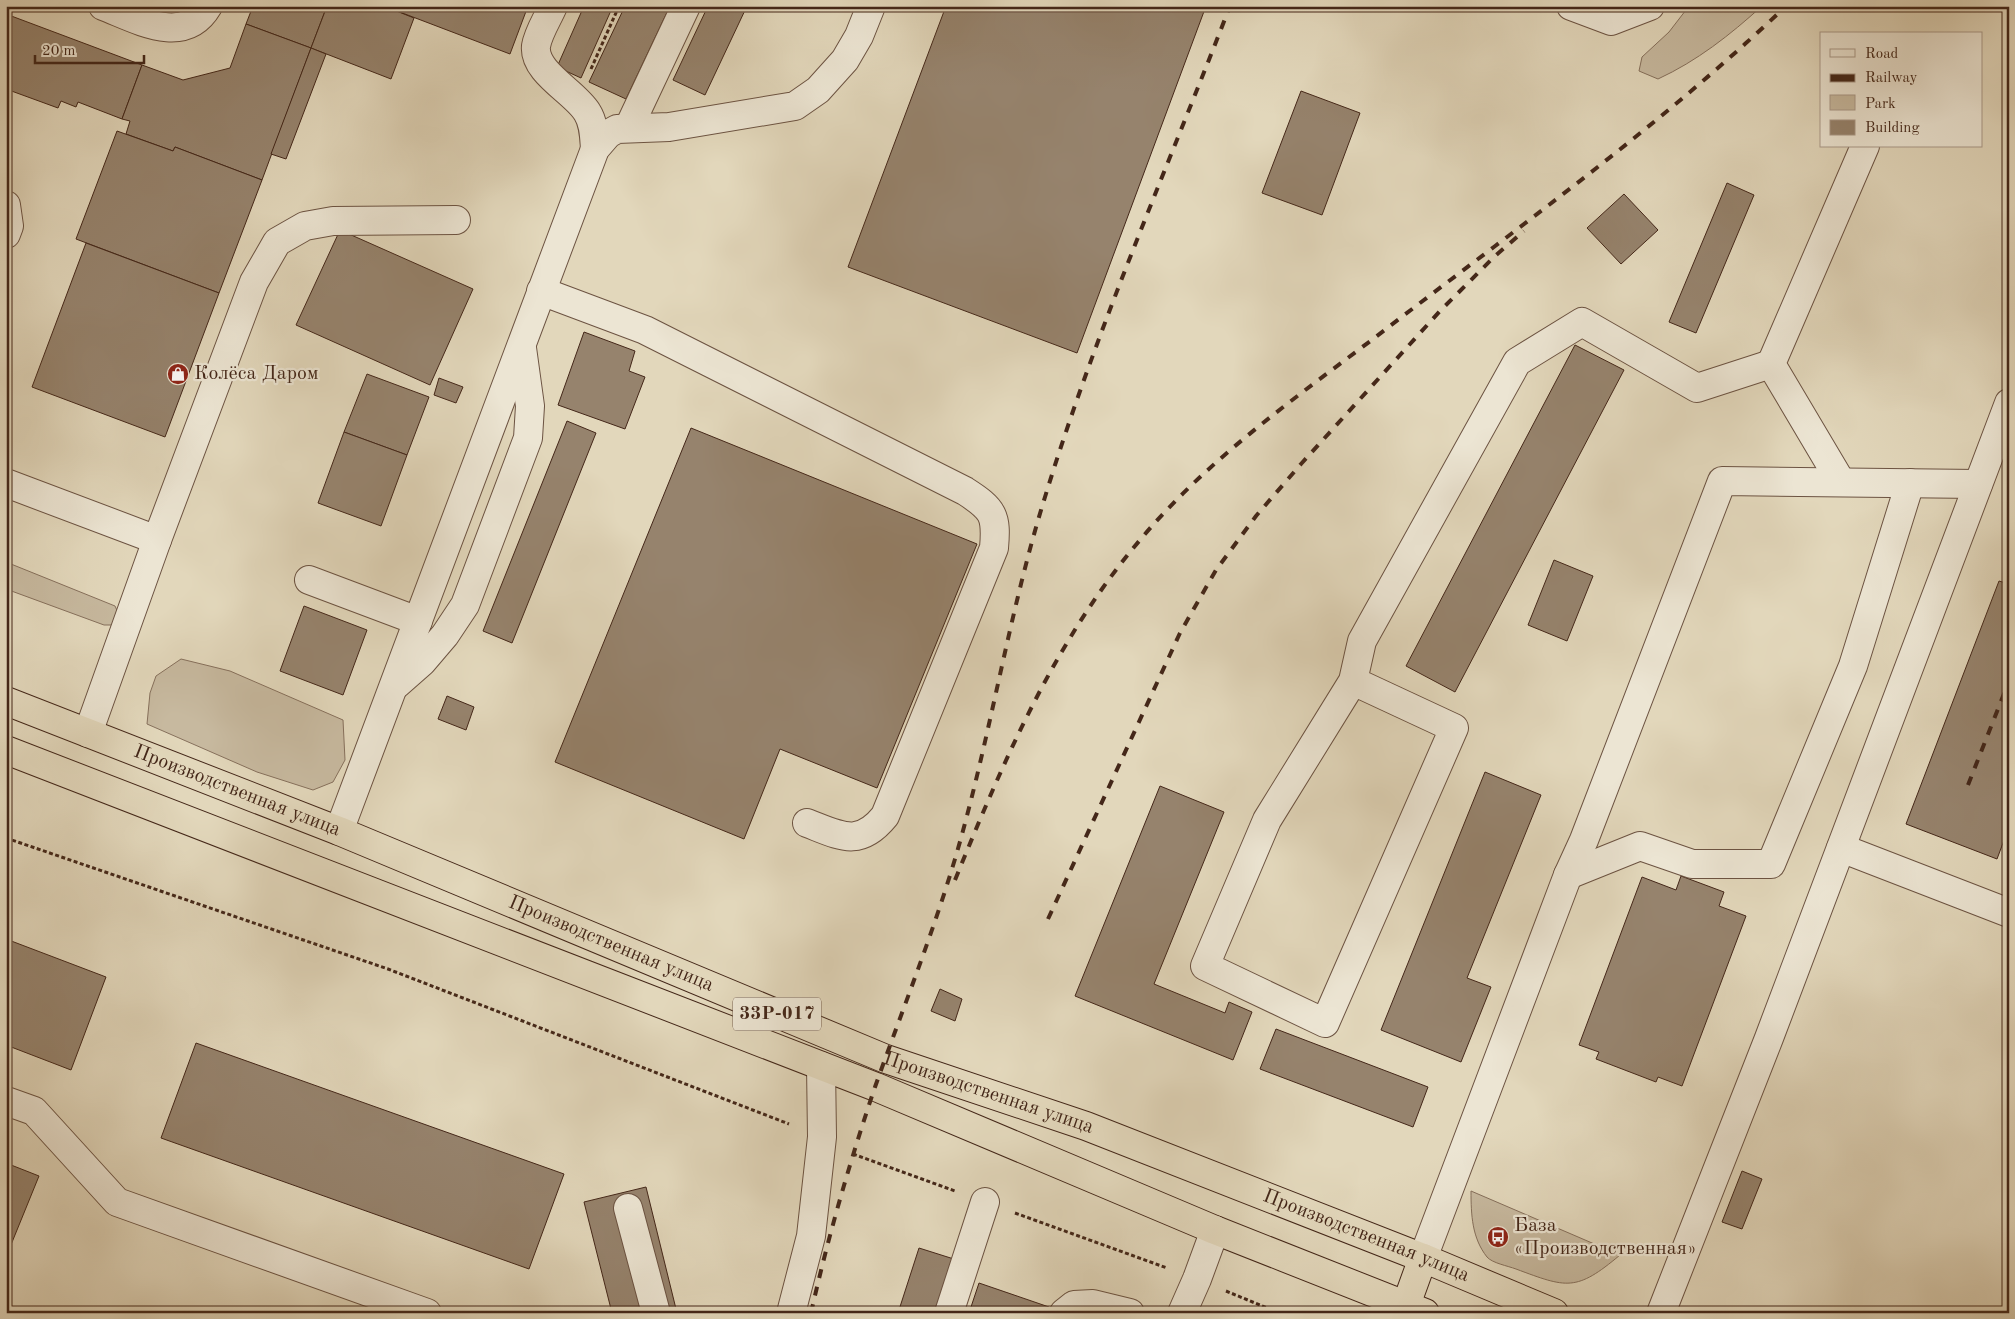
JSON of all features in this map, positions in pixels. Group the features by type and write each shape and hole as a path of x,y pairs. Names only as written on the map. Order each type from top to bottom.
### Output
{"highway":[{"name":"Производственная улица","path":"6,701 339,831 886,1059 1086,1126 1422,1258 1554,1313"},
{"name":"Производственная улица","path":"6,750 821,1066 1411,1310"},
{"path":"1411,1310 1422,1258"}],"street":[{"path":"103,6 160,27 183,28 202,16 208,6"},
{"path":"553,6 536,45 538,57 544,68 586,111 593,126 595,149"},
{"path":"629,127 686,6"},
{"path":"339,831 595,149 608,134 618,129 629,127 669,127 795,106 818,90 845,60 859,36 870,6"},
{"path":"1571,6 1611,20 1650,6"},
{"path":"1353,681 1454,728 1325,1024 1205,966 1267,820 1353,681 1362,641 1517,362 1582,322 1697,388 1771,364 1864,148"},
{"path":"6,204 9,226 6,234"},
{"path":"88,733 157,540 254,282 277,242 305,226 333,220 456,220"},
{"path":"541,291 645,330 965,491 986,505 996,525 994,548 885,816 874,829 861,836 843,837 807,823"},
{"path":"392,689 422,662 445,635 465,604 528,438 530,406 521,344"},
{"path":"1771,364 1841,482"},
{"path":"1661,1313 1769,1038 2009,403"},
{"path":"1422,1258 1568,875 1722,481 1978,484"},
{"path":"6,483 157,540"},
{"path":"1568,875 1640,846 1692,864 1771,864 1853,666 1910,483"},
{"path":"309,580 418,621"},
{"path":"1841,848 2009,913"},
{"path":"791,1313 810,1236 822,1137 821,1066"},
{"path":"6,1101 34,1112 117,1202 427,1313"},
{"path":"949,1313 985,1202"},
{"path":"628,1208 656,1313"},
{"path":"1176,1313 1182,1313 1215,1230"},
{"path":"1064,1313 1074,1304 1093,1304 1130,1313"}],"path":[{"path":"576,100 620,6"},
{"path":"6,838 388,969 822,1137 853,1154 1197,1279 1279,1313"}],"green space":[{"path":"1689,6 1762,6 1713,47 1672,72 1658,79 1639,71 1642,57 1669,32"},
{"path":"6,562 115,606 119,615 115,625 104,625 6,589"},
{"path":"181,659 230,671 343,720 345,760 333,782 313,790 257,772 147,724 150,693 156,676"},
{"path":"1471,1191 1620,1255 1592,1275 1581,1281 1571,1283 1548,1280 1496,1263 1487,1257 1475,1234"}],"building":[{"path":"253,6 327,6 311,48 246,24"},
{"path":"327,6 384,6 414,18 391,79 311,48"},
{"path":"384,6 528,6 510,54"},
{"path":"584,6 613,6 581,78 557,67"},
{"path":"625,6 670,6 626,99 589,82"},
{"path":"708,6 747,6 705,95 673,80"},
{"path":"946,6 1206,6 1077,353 848,267"},
{"path":"6,14 142,65 122,119 78,102 76,107 61,101 58,108 6,89"},
{"path":"246,24 311,48 262,180 175,147 173,151 126,134 130,121 122,119 142,65 183,80 230,68"},
{"path":"311,48 326,54 286,159 271,154"},
{"path":"1301,91 1360,113 1322,215 1262,193"},
{"path":"117,131 173,151 175,147 262,180 219,293 76,239"},
{"path":"1727,183 1754,195 1696,333 1669,322"},
{"path":"1624,194 1658,230 1621,264 1587,228"},
{"path":"340,230 473,289 430,385 296,325"},
{"path":"86,243 219,293 165,437 32,387"},
{"path":"584,332 635,351 629,371 645,377 625,429 558,405"},
{"path":"1575,345 1624,370 1455,692 1406,666"},
{"path":"367,374 429,397 407,455 344,432"},
{"path":"439,378 463,387 456,403 434,395"},
{"path":"567,421 596,433 512,643 483,631"},
{"path":"691,428 977,544 877,788 780,749 744,839 555,762"},
{"path":"344,432 407,455 381,526 318,503"},
{"path":"1554,560 1593,576 1567,641 1528,625"},
{"path":"1999,581 2009,584 2009,827 1997,859 1906,824"},
{"path":"304,606 367,630 343,695 280,671"},
{"path":"447,696 474,707 466,730 438,719"},
{"path":"1485,772 1541,795 1467,978 1491,987 1461,1062 1381,1030"},
{"path":"1160,786 1224,812 1154,984 1225,1013 1229,1002 1252,1012 1233,1060 1075,996"},
{"path":"1681,876 1724,892 1719,906 1746,916 1682,1086 1658,1077 1656,1082 1596,1059 1599,1052 1579,1045 1642,877 1676,890"},
{"path":"6,939 106,977 71,1070 6,1045"},
{"path":"940,989 962,999 955,1021 931,1011"},
{"path":"1276,1029 1428,1087 1413,1127 1260,1069"},
{"path":"196,1043 564,1174 529,1269 161,1138"},
{"path":"6,1163 39,1176 6,1257"},
{"path":"1742,1171 1762,1179 1742,1229 1722,1222"},
{"path":"646,1187 677,1313 612,1313 584,1202"},
{"path":"919,1248 957,1260 939,1313 898,1313"},
{"path":"979,1283 1049,1307 1047,1313 969,1313"}],"railway":[{"path":"811,1313 832,1228 857,1143 875,1087 937,916 955,859 979,769 1020,587 1045,497 1109,311 1230,6"},
{"path":"955,880 1013,746 1057,660 1082,618 1110,578 1166,511 1250,433 1584,178 1687,94 1786,6"},
{"path":"1048,919 1180,633 1216,570 1256,516 1440,311 1495,256 1524,231"},
{"path":"1968,785 2009,681"}],"place":[{"name":"Колёса Даром","path":"178,374"},
{"name":"База «Производственная»","path":"1498,1237"}]}
